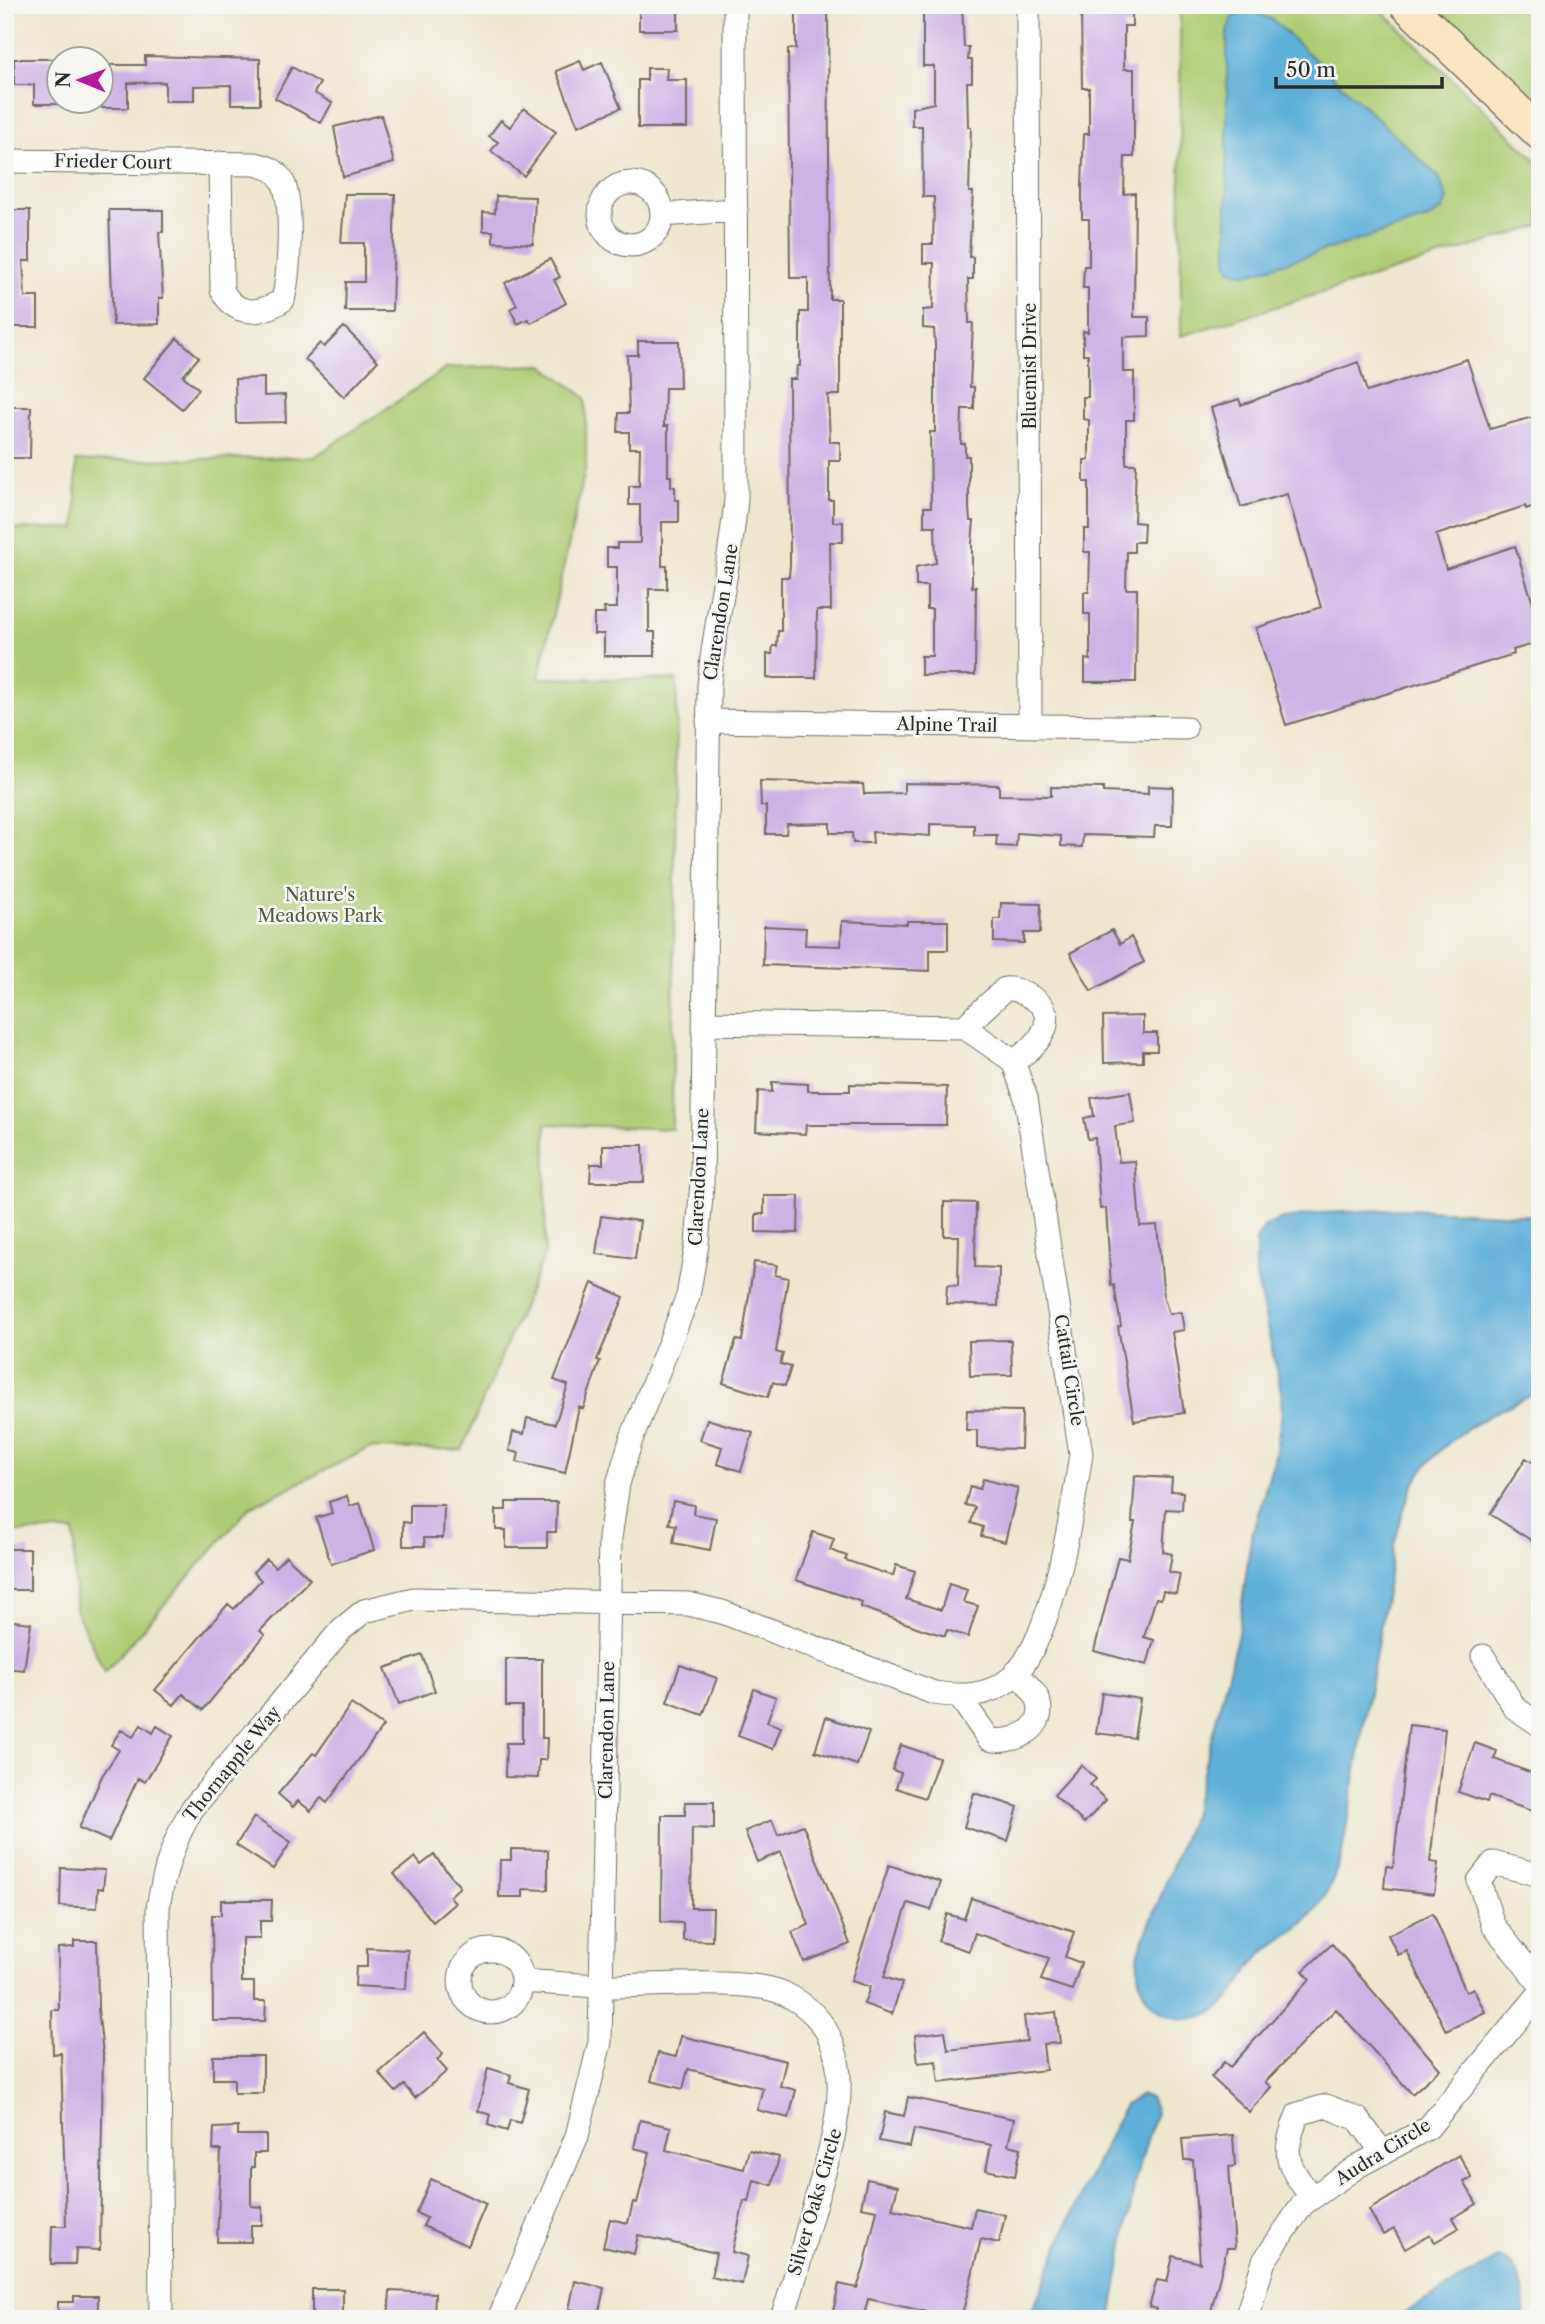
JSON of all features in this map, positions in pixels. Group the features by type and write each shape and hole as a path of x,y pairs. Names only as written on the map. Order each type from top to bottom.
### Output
{"street":[{"name":"Clarendon Lane","path":"499,2319 577,2136 600,2042 610,1538 618,1484 635,1429 688,1296 697,1244 705,1023 708,721 712,653 729,573 736,499 735,5"},
{"name":"Bluemist Drive","path":"1028,5 1030,726"},
{"path":"1407,5 1540,133"},
{"name":"Frieder Court","path":"5,160 220,163 255,164 272,168 282,181 287,197 287,283 283,300 270,308 242,311 228,303 222,290 220,163"},
{"path":"662,215 736,210"},
{"name":"Alpine Trail","path":"708,721 1185,729"},
{"path":"705,1023 964,1027 1013,1062 1032,1051 1046,1024 1044,1010 1035,999 1012,988 1005,989 964,1027"},
{"name":"Cattail Circle","path":"610,1601 661,1601 723,1612 934,1693 959,1696 985,1693 1011,1678 1016,1672 1042,1627 1054,1589 1081,1454 1026,1098 1013,1062"},
{"name":"Thornapple Way","path":"161,2319 158,1908 164,1869 176,1837 192,1809 341,1630 364,1611 414,1599 610,1601"},
{"path":"1483,1656 1515,1708 1540,1725"},
{"path":"959,1696 989,1740 1006,1742 1018,1739 1029,1730 1040,1709 1039,1700 1016,1672"},
{"path":"1538,1998 1493,1925 1479,1881 1493,1863 1540,1875"},
{"name":"Silver Oaks Circle","path":"523,1981 602,1986 753,1986 782,1992 805,2008 824,2029 835,2050 841,2090 838,2126 781,2319"},
{"name":"Audra Circle","path":"1247,2319 1264,2261 1303,2204 1428,2128 1538,1998"},
{"path":"1312,2197 1294,2175 1286,2144 1298,2114 1326,2106 1358,2119 1383,2153"}],"green space":[{"path":"1180,5 1376,5 1540,164 1540,226 1181,336"},
{"path":"1430,5 1540,5 1540,113"},
{"name":"Nature's Meadows Park","path":"543,365 586,398 586,466 539,678 677,680 672,1129 546,1124 545,1253 462,1450 370,1448 250,1507 105,1672 75,1609 74,1531 5,1532 5,529 76,528 76,461 314,457 447,368"}],"water":[{"path":"1250,10 1273,20 1439,177 1447,199 1442,210 1428,219 1247,274 1230,270 1227,260 1227,33 1231,19 1239,11"},
{"path":"1406,1209 1540,1216 1540,1392 1492,1414 1447,1444 1417,1478 1409,1496 1394,1545 1342,1853 1335,1875 1320,1905 1305,1922 1258,1958 1226,2002 1210,2013 1193,2018 1177,2018 1163,2013 1151,2003 1142,1990 1138,1972 1139,1952 1192,1815 1238,1634 1251,1538 1275,1456 1282,1412 1281,1391 1256,1276 1256,1240 1265,1226 1280,1220 1320,1213"},
{"path":"1141,2095 1150,2097 1156,2112 1136,2176 1111,2319 1029,2319 1068,2223 1116,2122 1125,2105"},
{"path":"1498,2258 1512,2267 1521,2282 1523,2319 1394,2319"}],"building":[{"path":"639,5 678,5 678,30 639,30"},
{"path":"796,5 828,5 830,299 840,299 840,395 828,395 830,442 840,442 840,461 829,461 829,500 833,500 833,522 843,522 843,542 830,542 831,610 817,610 816,678 767,678 767,654 772,654 773,646 777,646 778,631 781,631 781,577 789,577 790,564 789,379 796,379 797,366 800,366 800,312 808,312 808,278 790,278 788,49 796,49"},
{"path":"923,5 962,5 964,47 969,47 968,60 972,60 972,82 967,82 968,127 971,127 969,192 973,192 969,257 973,257 973,279 968,279 969,323 973,323 970,387 974,387 974,409 962,409 961,444 965,444 965,456 969,456 970,521 974,521 972,587 976,586 975,675 921,675 921,656 932,656 932,609 927,609 927,586 916,586 916,567 936,563 935,526 924,526 924,507 931,507 930,432 935,432 935,345 934,329 923,328 923,310 933,309 934,263 923,263 923,244 933,244 934,197 923,197 922,126 912,126 912,108 934,103 934,66 923,66"},
{"path":"1081,5 1132,5 1132,26 1124,26 1124,69 1134,69 1134,157 1125,157 1124,194 1135,193 1134,317 1149,317 1149,336 1123,337 1123,372 1134,372 1134,420 1126,420 1126,464 1136,464 1134,522 1144,523 1143,542 1134,542 1134,552 1127,552 1126,589 1137,589 1136,682 1085,682 1085,659 1090,660 1090,614 1084,614 1084,592 1089,592 1090,552 1084,552 1084,529 1089,529 1089,482 1084,482 1084,460 1089,460 1089,420 1083,419 1083,397 1088,397 1088,354 1083,354 1083,331 1088,332 1088,288 1083,288 1084,266 1089,266 1089,219 1082,219 1082,185 1084,134 1089,134 1089,88 1082,88"},
{"path":"145,56 260,59 260,104 231,104 231,85 194,86 194,101 165,101 165,82 128,83 128,108 116,108 116,65 145,65"},
{"path":"14,59 46,59 46,104 34,104 34,85 14,85"},
{"path":"580,61 584,70 602,62 621,108 578,126 556,71"},
{"path":"292,67 320,83 314,93 332,103 321,123 275,98"},
{"path":"647,68 667,68 666,80 687,80 687,128 638,128 638,80 647,80"},
{"path":"524,108 556,132 524,176 491,151 498,142 489,136 501,120 510,127"},
{"path":"381,115 394,163 343,177 334,127"},
{"path":"345,194 395,194 392,311 345,311 346,282 364,282 364,243 341,243"},
{"path":"496,196 535,197 533,244 493,242 493,231 483,231 483,212 495,213"},
{"path":"5,210 30,210 30,261 23,261 25,297 38,297 38,327 5,327"},
{"path":"109,210 163,210 163,232 159,232 163,298 159,298 159,324 113,325"},
{"path":"550,259 560,277 554,280 566,303 531,323 528,319 518,324 510,309 517,305 505,283"},
{"path":"344,327 378,361 344,397 305,359 320,343 324,347"},
{"path":"177,338 199,357 183,376 199,389 182,409 144,378"},
{"path":"638,341 679,341 680,388 665,388 664,426 668,426 668,476 671,476 671,487 675,487 675,500 679,500 679,522 662,522 662,566 667,566 667,589 649,589 649,632 655,632 655,656 604,656 604,634 594,634 594,614 605,614 604,608 617,608 617,567 607,567 607,548 617,548 617,543 640,543 640,505 629,505 629,486 639,486 640,448 629,448 629,432 618,432 619,413 629,413 627,355 638,355"},
{"path":"1467,359 1490,429 1540,415 1540,504 1526,509 1525,506 1436,535 1446,569 1515,546 1540,626 1540,642 1513,650 1514,654 1286,725 1256,628 1321,607 1287,494 1241,507 1211,408 1239,399 1241,405 1358,362 1367,392"},
{"path":"264,378 264,396 285,395 286,422 236,423 235,379"},
{"path":"5,407 31,407 30,458 5,458"},
{"path":"760,781 863,784 864,794 904,793 904,783 999,785 999,795 1051,796 1051,787 1103,788 1103,792 1148,794 1148,786 1173,787 1172,826 1155,826 1154,837 1083,835 1082,847 1061,846 1061,836 1017,833 1016,847 996,846 997,835 974,835 974,825 930,824 930,836 872,832 873,843 853,843 852,833 830,833 830,823 787,824 786,834 766,834 766,806 761,806"},
{"path":"1001,903 1041,904 1040,933 1024,933 1024,943 994,942 994,919 1000,919"},
{"path":"842,921 907,924 907,921 948,921 948,950 930,950 930,971 763,965 764,926 806,928 805,945 841,946"},
{"path":"1112,930 1120,944 1131,937 1144,962 1091,991 1070,953"},
{"path":"1143,1016 1143,1033 1157,1033 1157,1051 1143,1051 1143,1062 1104,1063 1103,1017"},
{"path":"772,1082 808,1084 808,1091 850,1091 850,1084 947,1087 946,1125 806,1125 805,1134 756,1131 758,1091 772,1092"},
{"path":"1130,1092 1135,1123 1115,1126 1119,1162 1135,1161 1140,1226 1157,1225 1164,1298 1169,1314 1181,1312 1184,1330 1172,1332 1184,1413 1134,1421 1118,1327 1121,1326 1114,1285 1111,1286 1106,1208 1100,1209 1095,1138 1088,1139 1084,1118 1094,1116 1091,1098"},
{"path":"603,1145 643,1145 644,1182 590,1182 591,1164 603,1164"},
{"path":"764,1196 799,1196 798,1233 756,1232 756,1214 764,1214"},
{"path":"944,1202 976,1203 975,1267 999,1268 998,1306 946,1304 947,1285 958,1286 959,1236 944,1236"},
{"path":"601,1216 640,1221 635,1259 596,1254"},
{"path":"754,1262 777,1265 775,1275 788,1278 776,1352 783,1354 780,1364 791,1367 785,1386 773,1382 768,1397 723,1383 736,1340 742,1341"},
{"path":"592,1283 624,1297 597,1360 600,1361 583,1409 579,1407 565,1473 517,1462 519,1453 509,1451 513,1432 524,1434 527,1418 555,1424 568,1385 554,1380"},
{"path":"1011,1340 1012,1375 970,1376 969,1341"},
{"path":"967,1410 1022,1411 1021,1449 977,1448 977,1430 966,1430"},
{"path":"707,1419 753,1433 741,1471 717,1464 722,1447 700,1440"},
{"path":"1526,1458 1540,1467 1540,1546 1490,1514"},
{"path":"1135,1476 1172,1478 1171,1491 1183,1492 1182,1510 1166,1509 1163,1552 1172,1554 1169,1572 1180,1574 1176,1594 1163,1591 1161,1599 1156,1598 1144,1637 1154,1640 1147,1665 1094,1651 1118,1557 1128,1559 1135,1522 1132,1522"},
{"path":"983,1479 1018,1488 1005,1542 981,1536 983,1527 971,1523 975,1507 965,1505 970,1486 980,1489"},
{"path":"347,1496 350,1506 360,1503 374,1550 331,1564 316,1518 332,1513 329,1502"},
{"path":"673,1501 694,1505 693,1514 716,1518 710,1550 673,1543 676,1525 669,1524"},
{"path":"506,1502 557,1502 556,1532 547,1532 547,1548 506,1548 506,1530 496,1530 496,1510 506,1510"},
{"path":"410,1505 444,1505 443,1538 424,1538 425,1546 403,1546 403,1522 410,1523"},
{"path":"813,1532 834,1539 830,1550 847,1556 845,1560 893,1576 896,1565 915,1571 906,1599 941,1610 949,1584 967,1590 963,1602 978,1606 968,1637 947,1630 945,1636 925,1630 861,1607 862,1602 796,1580"},
{"path":"5,1549 30,1549 30,1590 5,1590"},
{"path":"286,1556 310,1579 260,1631 265,1635 203,1710 183,1694 174,1705 155,1690 228,1604 234,1609 261,1580 253,1572 266,1559 275,1567"},
{"path":"5,1620 31,1623 24,1670 5,1668"},
{"path":"422,1655 435,1691 399,1704 385,1668"},
{"path":"506,1659 542,1659 542,1738 547,1738 546,1760 539,1760 538,1778 505,1777 506,1743 522,1743 522,1706 506,1706"},
{"path":"680,1665 717,1678 703,1715 667,1702"},
{"path":"754,1689 776,1697 767,1722 781,1727 773,1749 738,1736"},
{"path":"1102,1693 1140,1699 1134,1738 1096,1733"},
{"path":"351,1704 383,1726 327,1803 321,1798 311,1811 298,1801 293,1807 278,1794 313,1753 316,1755"},
{"path":"826,1717 869,1732 857,1765 815,1751"},
{"path":"141,1725 153,1733 157,1726 173,1736 145,1782 138,1778 109,1841 79,1828 102,1776 119,1750 111,1745 121,1730 133,1737"},
{"path":"1409,1725 1445,1729 1430,1862 1438,1863 1434,1894 1384,1888 1386,1866 1393,1867"},
{"path":"1475,1743 1497,1751 1494,1759 1540,1776 1540,1814 1489,1796 1487,1802 1458,1792"},
{"path":"901,1745 939,1758 925,1798 896,1788 901,1773 892,1770"},
{"path":"1081,1765 1096,1779 1090,1785 1106,1800 1084,1823 1054,1795"},
{"path":"974,1793 1018,1807 1008,1841 964,1827"},
{"path":"685,1802 714,1802 714,1829 692,1828 691,1908 713,1908 712,1941 683,1940 683,1923 661,1922 662,1815 685,1815"},
{"path":"254,1817 291,1842 273,1869 236,1845"},
{"path":"772,1820 778,1835 803,1825 850,1944 804,1962 792,1932 809,1925 781,1852 757,1862 745,1831"},
{"path":"511,1849 548,1850 548,1890 523,1889 523,1897 499,1897 500,1860 511,1860"},
{"path":"434,1855 460,1887 450,1896 455,1903 433,1922 394,1874 415,1857 421,1865"},
{"path":"889,1865 941,1882 931,1910 908,1903 884,1977 902,1983 892,2014 864,2004 870,1987 851,1981"},
{"path":"61,1868 105,1870 103,1889 98,1888 97,1908 60,1906"},
{"path":"971,1898 1074,1932 1065,1957 1081,1963 1072,1990 1041,1980 1049,1958 975,1933 969,1951 938,1941 947,1914 964,1919"},
{"path":"221,1900 272,1900 271,1921 260,1921 260,1938 242,1938 242,1982 254,1982 254,2001 266,2001 265,2021 213,2021 212,1915 221,1915"},
{"path":"1433,1913 1466,1992 1473,1988 1485,2012 1446,2031 1407,1951 1398,1955 1388,1935"},
{"path":"74,1941 97,1941 98,2009 103,2053 100,2250 76,2249 75,2264 51,2264 52,2226 66,2226 61,2053 53,2054 52,2010 59,2010 58,1948 74,1947"},
{"path":"1332,1944 1440,2069 1412,2094 1336,2009 1265,2082 1271,2087 1249,2112 1211,2077 1224,2062 1230,2067 1310,1979 1303,1971"},
{"path":"367,1948 408,1950 406,1989 355,1986 356,1967 367,1967"},
{"path":"1056,2012 1060,2043 1043,2044 1046,2070 939,2083 936,2061 918,2063 915,2035 945,2031 948,2050 1027,2041 1024,2016"},
{"path":"424,2032 443,2054 437,2060 447,2071 415,2098 404,2085 396,2092 379,2073"},
{"path":"681,2036 786,2061 780,2086 796,2090 789,2118 757,2110 763,2088 688,2069 683,2089 651,2081 658,2053 676,2057"},
{"path":"213,2056 263,2056 263,2093 234,2093 234,2079 213,2079"},
{"path":"488,2068 511,2075 509,2083 529,2089 520,2123 510,2120 507,2131 488,2125 491,2115 478,2111"},
{"path":"908,2097 1014,2119 1008,2145 1021,2148 1015,2176 986,2170 991,2145 914,2129 910,2147 879,2141 885,2112 904,2116"},
{"path":"640,2120 671,2127 666,2150 744,2169 749,2150 779,2157 772,2185 754,2180 749,2202 744,2201 732,2252 748,2256 742,2284 711,2277 716,2253 638,2235 634,2254 603,2247 610,2219 628,2223 633,2202 637,2203 650,2152 634,2148"},
{"path":"238,2127 238,2135 266,2135 266,2153 254,2153 254,2167 251,2167 251,2206 262,2207 262,2225 251,2225 251,2242 217,2242 221,2150 213,2150 214,2128"},
{"path":"1233,2135 1235,2166 1229,2167 1235,2248 1227,2248 1209,2319 1153,2319 1156,2309 1149,2307 1157,2280 1167,2282 1173,2256 1200,2263 1193,2160 1184,2160 1182,2139"},
{"path":"1459,2155 1472,2178 1464,2182 1477,2204 1453,2218 1459,2228 1435,2242 1430,2235 1405,2249 1394,2229 1383,2235 1369,2210"},
{"path":"431,2179 486,2204 468,2246 423,2226 427,2218 416,2213"},
{"path":"867,2179 898,2186 892,2209 971,2227 975,2208 1005,2215 999,2243 981,2239 961,2319 868,2299 863,2319 833,2312 839,2284 857,2288 864,2268 877,2210 861,2207"},
{"path":"575,2281 604,2288 598,2316 569,2309"},
{"path":"312,2289 343,2289 343,2319 312,2319"},
{"path":"390,2291 435,2293 434,2319 388,2319"},
{"path":"74,2296 98,2296 98,2319 58,2319 58,2302 74,2302"}]}
